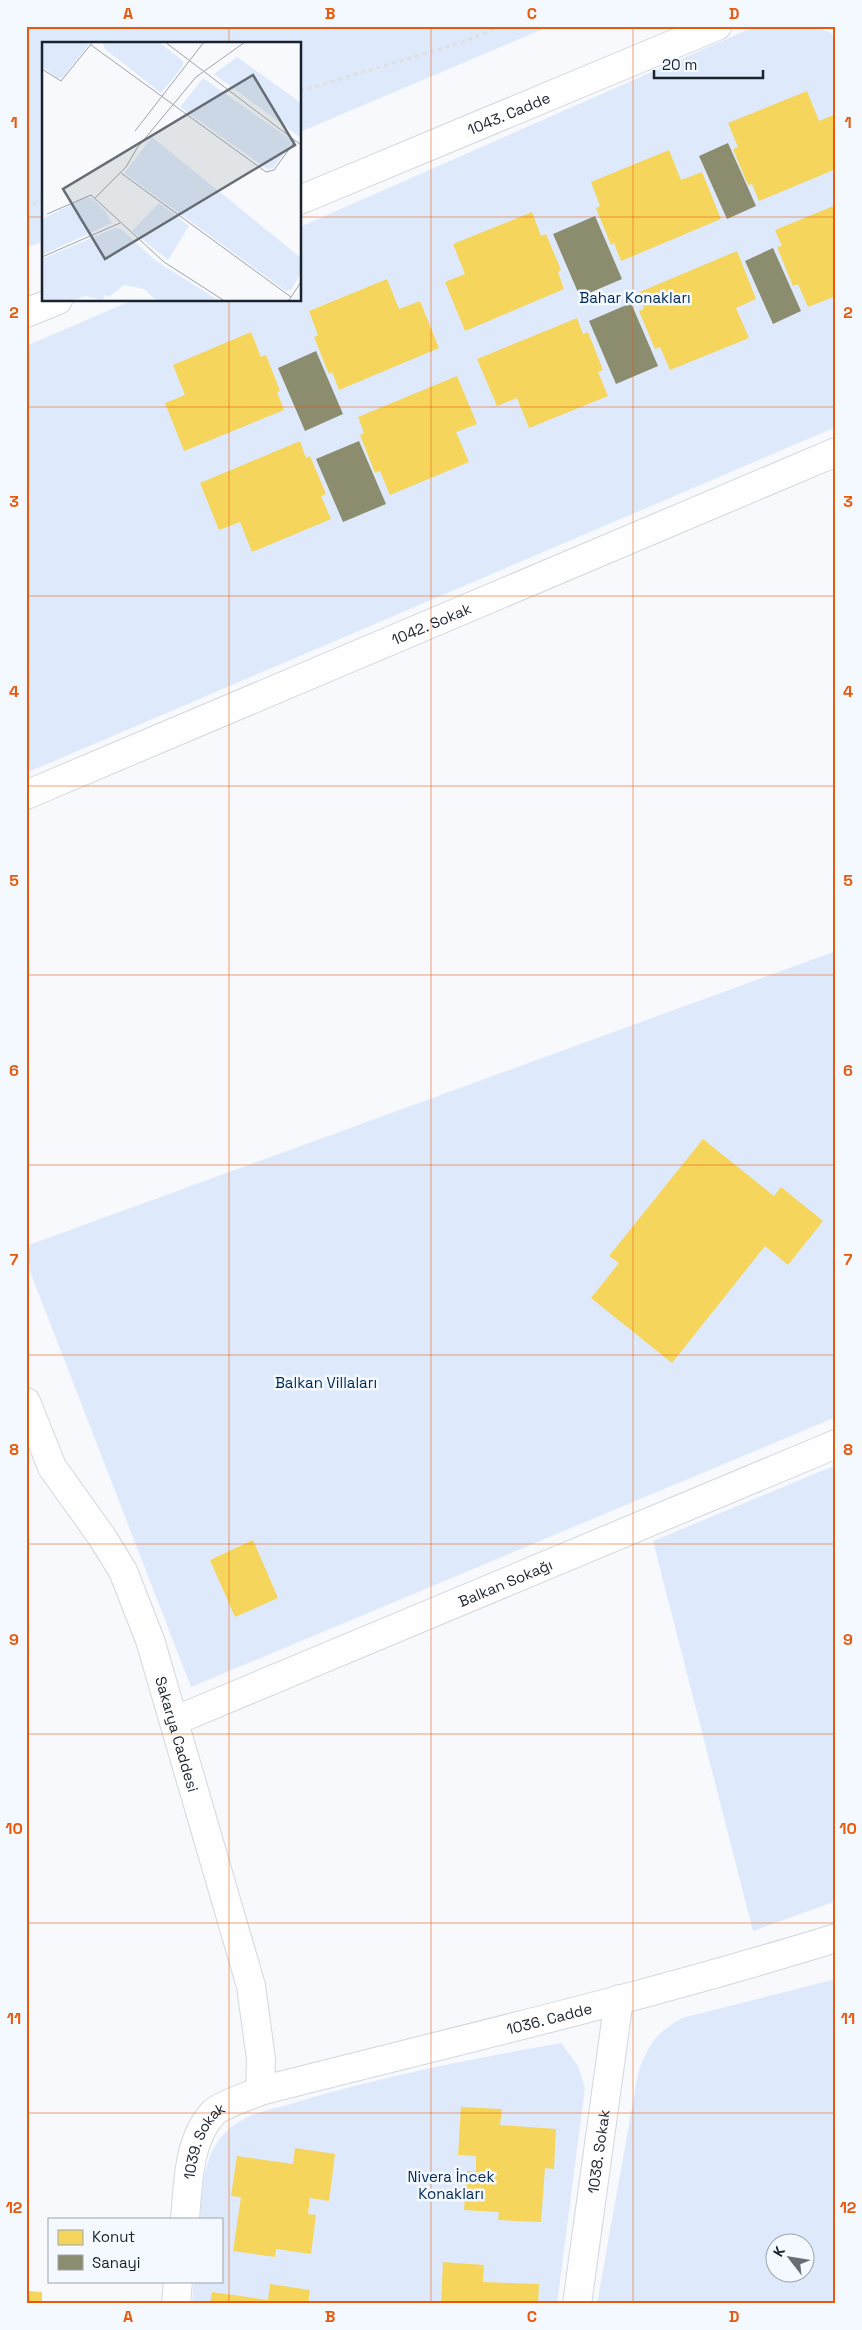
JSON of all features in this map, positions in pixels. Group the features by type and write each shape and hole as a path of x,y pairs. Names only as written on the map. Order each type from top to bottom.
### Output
{"street":[{"name":"1043. Cadde","path":"301,200 717,26"},
{"path":"26,313 56,301"},
{"name":"1042. Sokak","path":"26,795 836,452"},
{"name":"Sakarya Caddesi","path":"26,1402 52,1467 123,1571 150,1640 251,1986 261,2058 260,2091"},
{"name":"Balkan Sokağı","path":"174,1721 836,1444"},
{"name":"1036. Cadde","path":"260,2091 619,1999 774,1957 836,1938"},
{"name":"1038. Sokak","path":"577,2304 619,1999"},
{"name":"1039. Sokak","path":"185,2218 190,2165 199,2134 215,2111 260,2091"},
{"path":"176,2304 178,2282"}],"path":[{"path":"301,91 463,42 502,26"},
{"path":"26,208 42,200"}],"green space":[{"path":"26,26 550,26 301,132 301,42 42,42 42,242 26,248"},
{"name":"Bahar Konakları","path":"756,26 814,26 831,33 836,44 836,427 26,773 26,346 131,301 301,301 301,227"},
{"name":"Balkan Villaları","path":"836,951 836,1417 191,1687 26,1261 26,1246"},
{"path":"836,1465 836,1901 753,1931 653,1541"},
{"path":"836,1979 836,2304 597,2304 638,2074 649,2047 665,2030 682,2018"},
{"name":"Nivera İncek Konakları","path":"561,2043 578,2066 585,2088 557,2304 192,2304 194,2282 222,2282 222,2218 200,2218 203,2182 209,2159 214,2148 230,2128 245,2118 262,2112 362,2084 461,2062"}],"building: Konut":[{"path":"807,91 819,121 836,114 836,169 759,201 752,184 748,185 733,149 738,147 728,123"},
{"path":"669,150 681,180 702,172 721,219 621,261 614,243 611,245 596,208 600,206 591,182"},
{"path":"836,205 836,296 808,307 798,284 793,286 777,247 782,246 775,230"},
{"path":"532,212 541,236 546,234 561,270 558,272 564,289 465,331 445,282 465,274 453,244"},
{"path":"737,251 756,299 736,308 749,338 670,370 660,347 655,349 639,311 644,309 637,293"},
{"path":"387,279 399,309 420,301 439,348 339,390 332,372 329,374 314,337 318,335 309,311"},
{"path":"577,318 583,334 588,332 603,370 598,372 608,396 529,428 517,398 497,406 477,359"},
{"path":"251,332 261,357 266,355 280,391 277,392 284,410 184,451 165,403 185,395 173,365"},
{"path":"457,376 477,424 456,432 469,462 390,495 380,471 375,473 360,435 364,433 358,417"},
{"path":"300,441 306,458 310,456 326,494 321,496 331,519 252,552 240,522 219,530 200,483"},
{"path":"703,1139 774,1196 781,1187 823,1221 788,1265 765,1246 672,1363 591,1298 619,1263 609,1256"},
{"path":"253,1540 278,1598 235,1617 210,1560"},
{"path":"461,2107 502,2109 500,2125 556,2129 554,2169 545,2168 541,2222 498,2220 499,2212 464,2210 467,2171 476,2171 476,2156 458,2155"},
{"path":"295,2148 335,2154 329,2201 310,2198 308,2214 316,2215 311,2254 276,2249 275,2257 233,2251 241,2197 231,2196 237,2156 293,2164"},
{"path":"443,2262 484,2265 483,2282 539,2284 538,2304 441,2304"},
{"path":"270,2284 310,2290 308,2304 210,2304 212,2292 268,2300"},
{"path":"26,2291 42,2292 42,2304 26,2304"}],"building: Sanayi":[{"path":"728,143 756,206 727,219 699,156"},
{"path":"595,216 622,279 580,297 553,234"},
{"path":"773,248 801,311 773,324 745,261"},
{"path":"631,303 658,366 616,384 589,321"},
{"path":"316,351 343,414 305,431 278,368"},
{"path":"359,441 386,504 343,522 316,459"}]}
